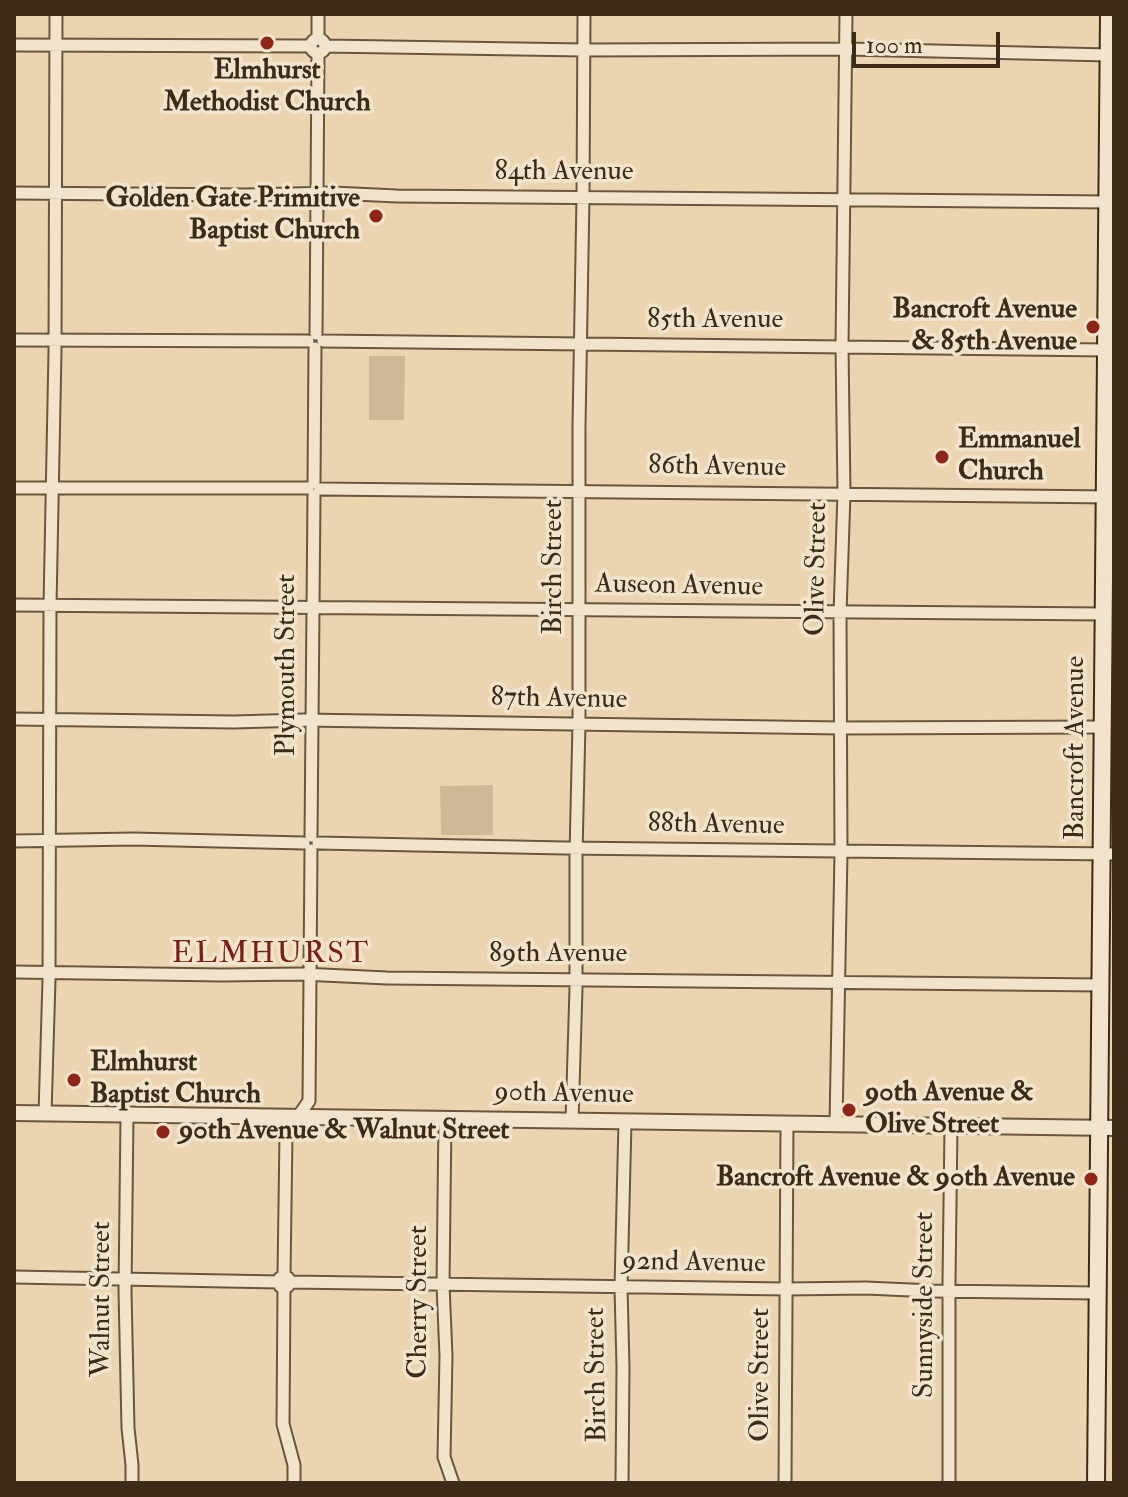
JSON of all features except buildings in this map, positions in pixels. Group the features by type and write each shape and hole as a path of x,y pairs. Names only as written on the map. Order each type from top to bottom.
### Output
{"main road":[{"name":"Bancroft Avenue","path":"1096,1483 1098,1293 1107,1128 1101,985 1108,854 1103,727 1104,614 1110,497 1106,350 1111,202 1109,14"}],"street":[{"path":"45,1114 49,973 56,14"},
{"name":"Plymouth Street","path":"294,1483 294,1465 283,1424 286,1134 309,1101 318,14"},
{"name":"Birch Street","path":"572,1121 579,724 584,14"},
{"name":"Olive Street","path":"836,1124 841,852 840,613 844,494 842,346 846,14"},
{"path":"14,45 847,49 1109,55"},
{"name":"84th Avenue","path":"14,193 317,193 1111,202"},
{"name":"85th Avenue","path":"14,340 1106,350"},
{"name":"86th Avenue","path":"14,488 579,490 1110,497"},
{"name":"Auseon Avenue","path":"14,605 1104,614"},
{"name":"87th Avenue","path":"14,719 841,728 1103,727"},
{"name":"88th Avenue","path":"14,841 133,839 576,849 1108,854"},
{"name":"89th Avenue","path":"14,972 1101,985"},
{"name":"90th Avenue","path":"14,1113 1107,1128"},
{"name":"Walnut Street","path":"127,1115 125,1280 132,1483"},
{"name":"Cherry Street","path":"445,1119 444,1457 453,1483"},
{"name":"Birch Street","path":"622,1483 621,1287 625,1122"},
{"name":"Olive Street","path":"785,1483 787,1124"},
{"name":"Sunnyside Street","path":"949,1483 951,1126"},
{"name":"92nd Avenue","path":"14,1277 1098,1293"}],"shaded area":[{"path":"369,356 405,356 404,420 369,420"},
{"path":"493,785 493,835 441,835 440,786"}],"place":[{"name":"Elmhurst Methodist Church","path":"267,43"},
{"name":"Golden Gate Primitive Baptist Church","path":"376,216"},
{"name":"Bancroft Avenue & 85th Avenue","path":"1093,327"},
{"name":"Emmanuel Church","path":"942,457"},
{"name":"Elmhurst Baptist Church","path":"74,1080"},
{"name":"90th Avenue & Olive Street","path":"849,1110"},
{"name":"90th Avenue & Walnut Street","path":"163,1132"},
{"name":"Bancroft Avenue & 90th Avenue","path":"1091,1179"}],"district":[{"name":"ELMHURST","path":"271,956"}]}
